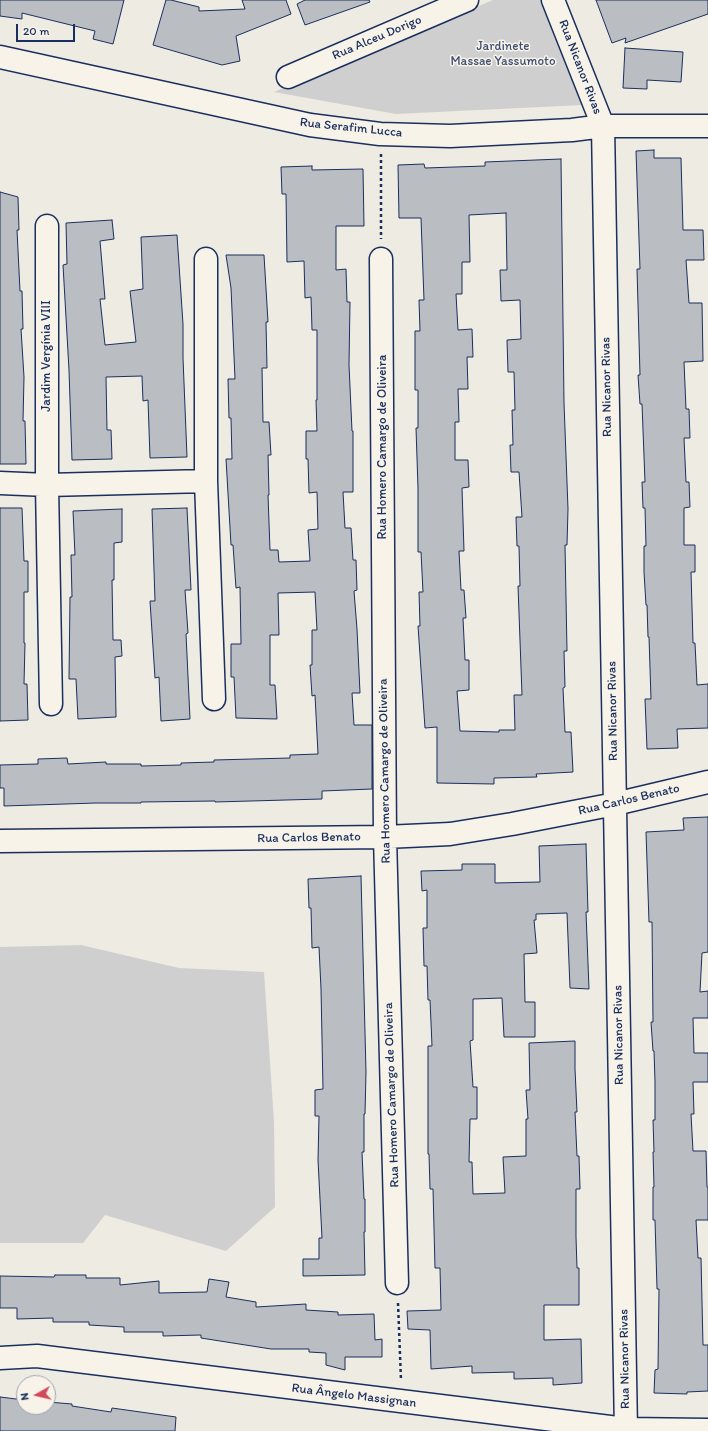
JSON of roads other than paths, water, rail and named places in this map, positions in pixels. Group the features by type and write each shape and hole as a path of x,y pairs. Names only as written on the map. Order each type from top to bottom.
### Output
{"street":[{"name":"Rua Alceu Dorigo","path":"288,76 467,0"},
{"name":"Rua Nicanor Rivas","path":"553,0 602,126 626,1430"},
{"name":"Rua Serafim Lucca","path":"0,57 310,125 380,134 450,136 572,130 602,126 708,126"},
{"name":"Jardim Vergínia VIII","path":"47,226 47,485 51,704"},
{"path":"206,259 206,481 214,699"},
{"name":"Rua Homero Camargo de Oliveira","path":"381,259 385,837 397,1283"},
{"path":"0,483 47,485 206,481"},
{"name":"Rua Carlos Benato","path":"0,841 385,837 450,834 512,824 615,804 708,782"},
{"name":"Rua Ângelo Massignan","path":"0,1358 37,1356 626,1430 708,1430"}],"park label":[{"name":"Jardinete Massae Yassumoto","path":"503,54"}]}
